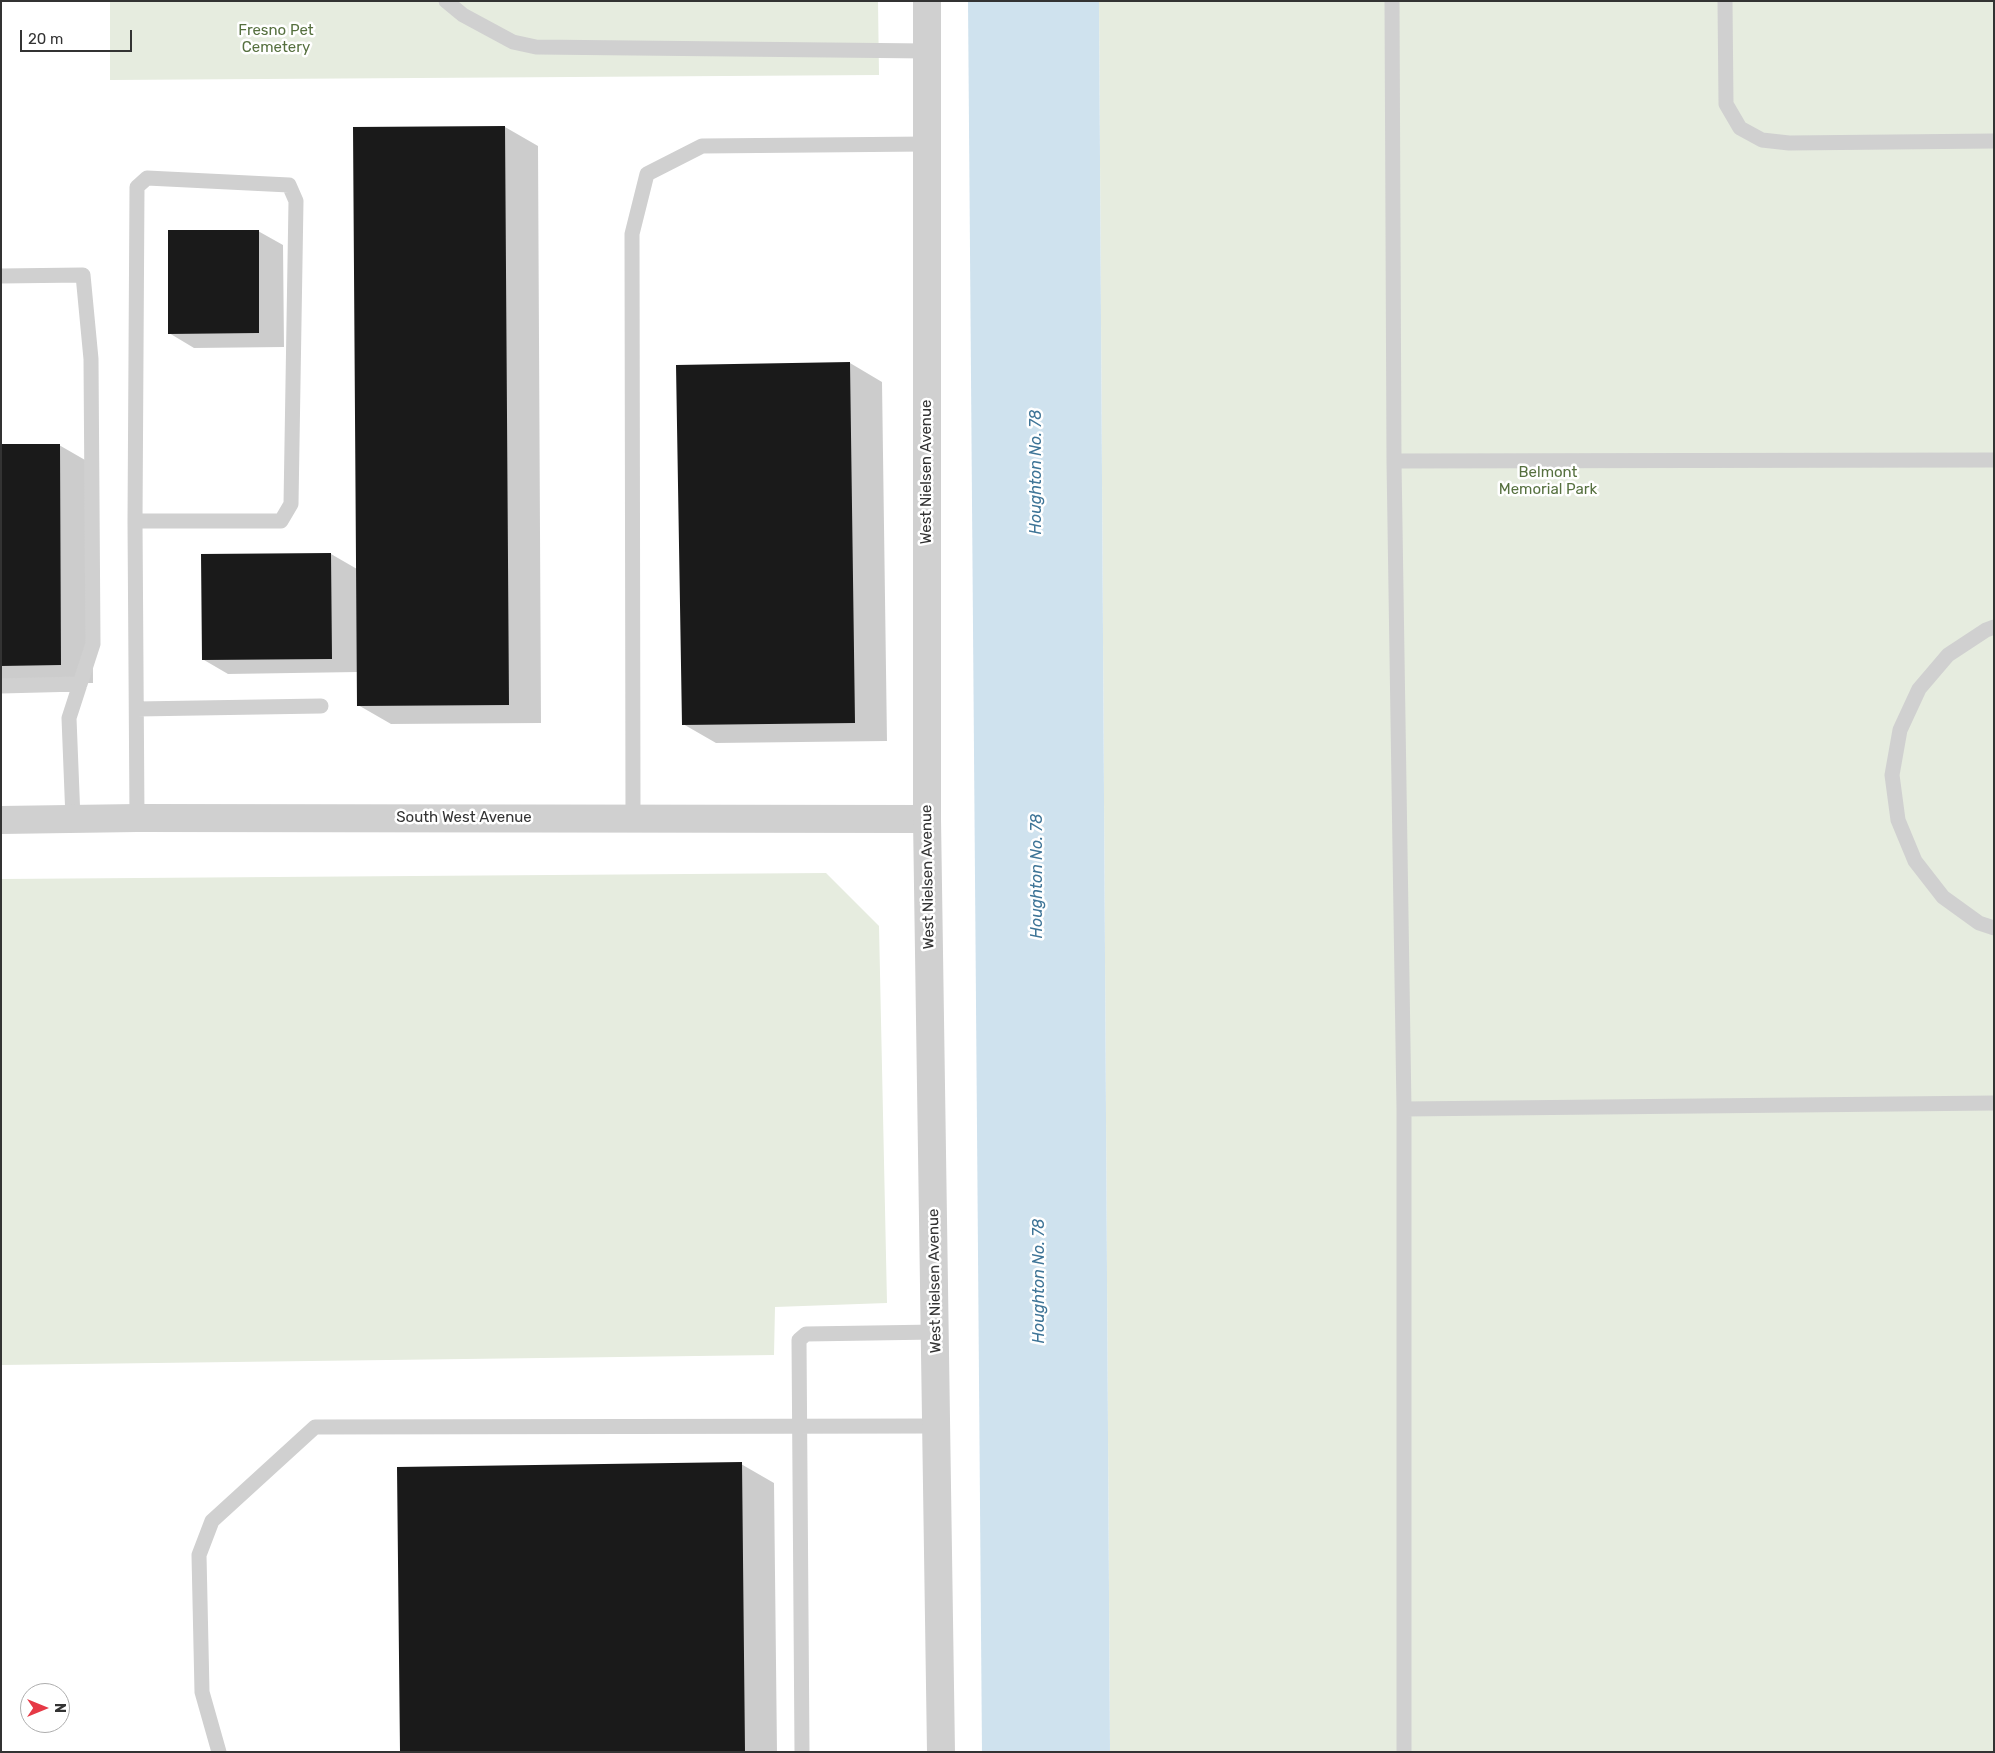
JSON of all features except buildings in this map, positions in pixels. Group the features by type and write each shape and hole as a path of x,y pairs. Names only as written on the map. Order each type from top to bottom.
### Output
{"street":[{"name":"West Nielsen Avenue","path":"927,1 927,819 941,1752"},
{"name":"South West Avenue","path":"1,820 137,818 927,819"}],"lane":[{"path":"446,1 463,15 513,42 536,47 927,51"},
{"path":"1392,1 1394,461 1404,1110 1404,1752"},
{"path":"1725,1 1726,104 1740,128 1762,140 1789,143 1994,141"},
{"path":"634,818 632,234 647,174 702,146 927,144"},
{"path":"135,521 280,521 291,504 296,201 289,185 147,178 137,187 135,521 137,818"},
{"path":"1,276 83,275 91,359 93,644 69,718 73,819"},
{"path":"1394,461 1994,460"},
{"path":"1994,628 1986,630 1948,655 1919,689 1900,730 1892,774 1898,820 1915,861 1943,897 1980,923 1994,928"},
{"path":"1,686 80,684"},
{"path":"137,709 321,706"},
{"path":"1404,1110 1994,1103"},
{"path":"802,1752 799,1340 806,1334 936,1332"},
{"path":"219,1752 202,1692 199,1555 212,1521 315,1427 937,1426"}],"green space":[{"name":"Fresno Pet Cemetery","path":"110,1 878,1 879,75 110,80"},
{"name":"Belmont Memorial Park","path":"1099,1 1994,1 1994,1752 1110,1752"},
{"path":"826,873 879,926 887,1303 775,1307 774,1355 1,1365 1,879"}],"water":[{"name":"Houghton No. 78","path":"968,1 1099,1 1110,1752 982,1752"}]}
